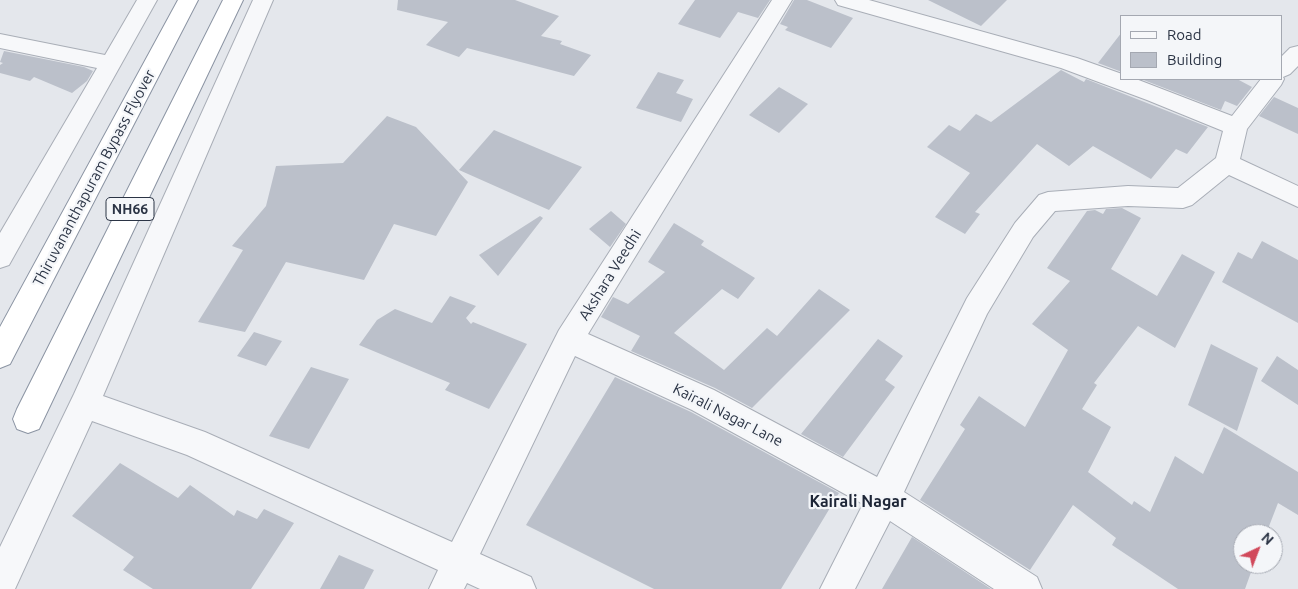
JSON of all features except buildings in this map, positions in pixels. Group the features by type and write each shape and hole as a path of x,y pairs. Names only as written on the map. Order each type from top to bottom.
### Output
{"highway":[{"name":"Thiruvananthapuram Bypass Flyover","path":"0,355 188,0"},
{"name":"NH66","path":"28,419 233,0"}],"street":[{"path":"0,257 109,63 147,0"},
{"path":"0,584 85,404 263,0"},
{"name":"Akshara Veedhi","path":"452,575 569,339 782,0"},
{"path":"845,0 1069,63 1155,94 1236,127"},
{"path":"0,41 109,63"},
{"path":"1283,68 1298,53"},
{"path":"837,589 884,498 977,306 1024,230 1048,202 1128,196 1183,198 1227,163 1236,127 1272,80"},
{"path":"1227,163 1298,197"},
{"name":"Kairali Nagar Lane","path":"569,339 703,400 884,498 1025,589"},
{"path":"85,404 194,443 452,575 519,589"}],"district":[{"name":"Kairali Nagar","path":"858,502"}]}
